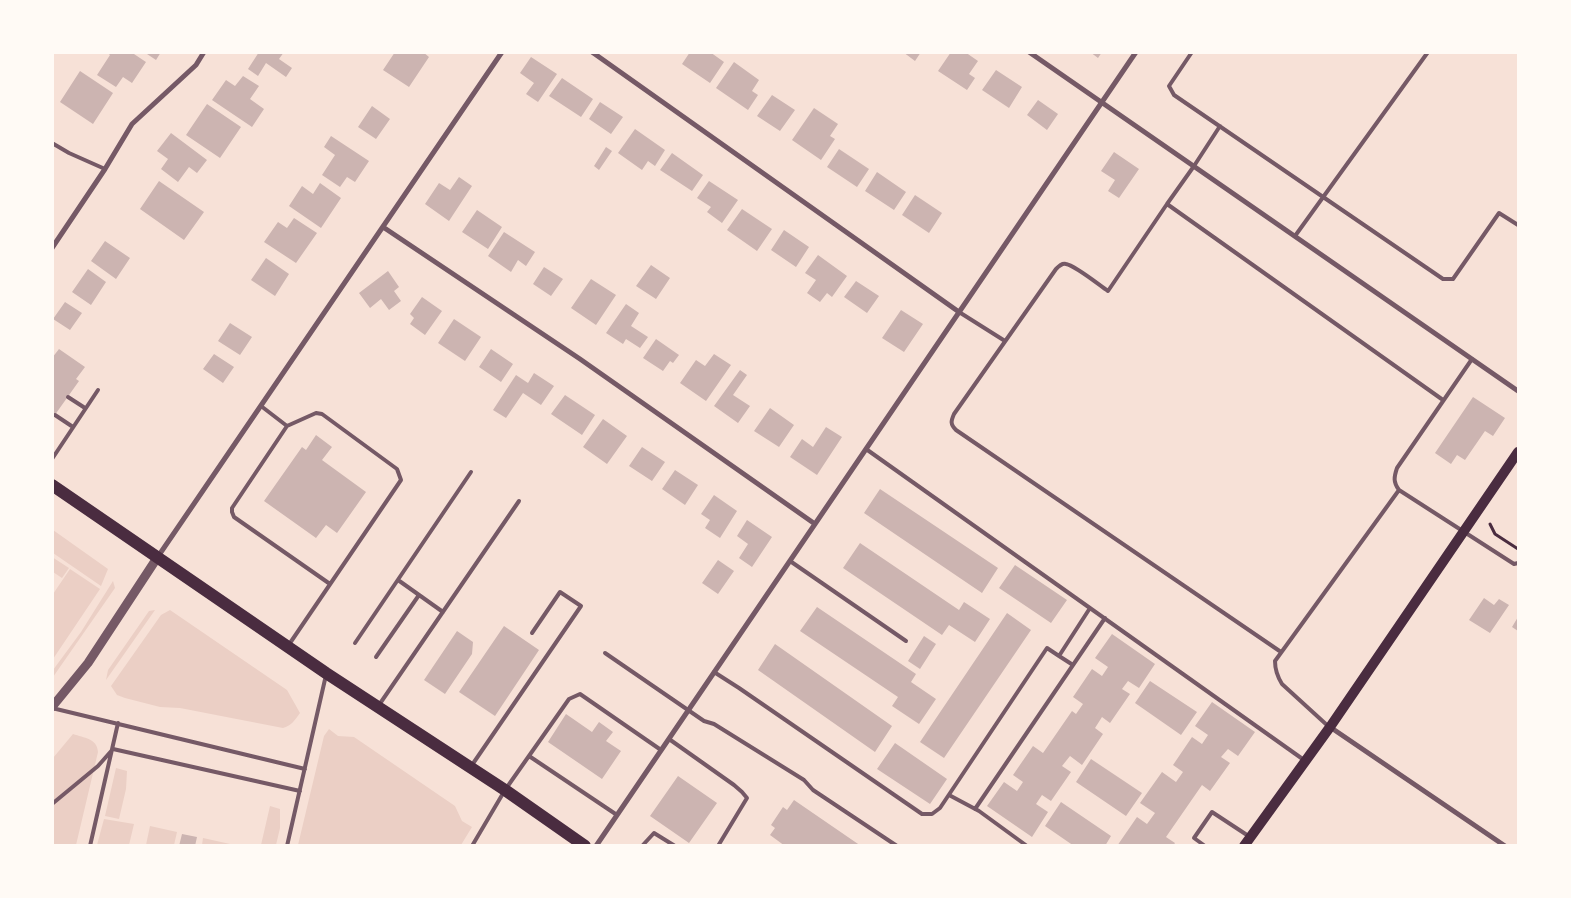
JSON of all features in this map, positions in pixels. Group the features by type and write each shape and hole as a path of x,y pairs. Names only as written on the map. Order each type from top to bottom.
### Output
{"main road":[{"path":"1247,841 1330,727 1518,452"},
{"path":"52,485 326,673 505,790 585,846"}],"street":[{"path":"52,248 132,124 196,65 204,52"},
{"path":"52,707 88,662 502,52"},
{"path":"592,52 959,312"},
{"path":"1029,52 1518,391"},
{"path":"596,846 1136,52"},
{"path":"383,228 580,360 815,524"},
{"path":"1330,727 1505,846"}],"lane":[{"path":"1192,52 1169,86 1174,95 1443,279 1453,279 1499,212 1518,225"},
{"path":"1295,236 1428,52"},
{"path":"1220,126 1108,291 1073,267 1066,264 1060,265 951,420 952,426 964,436 1281,652"},
{"path":"52,143 104,169"},
{"path":"1167,204 1443,400"},
{"path":"959,312 1005,341"},
{"path":"1472,358 1397,468 1394,484 1399,490 1514,564 1518,563"},
{"path":"52,459 98,390"},
{"path":"68,397 85,408"},
{"path":"261,406 287,426"},
{"path":"288,647 401,480 397,469 322,414 316,413 287,426 232,508 232,512 234,517 330,584"},
{"path":"55,416 73,427"},
{"path":"866,449 1306,761"},
{"path":"355,643 471,472"},
{"path":"1330,727 1282,684 1277,677 1275,661 1399,490"},
{"path":"378,706 519,501"},
{"path":"790,561 906,641"},
{"path":"398,580 443,612"},
{"path":"470,767 581,606 560,592 532,633"},
{"path":"376,656 419,595"},
{"path":"1059,656 1090,608"},
{"path":"975,809 1105,618"},
{"path":"714,672 922,814 932,814 940,808 1047,648 1073,666"},
{"path":"605,653 704,720 758,750 804,780 813,790 897,846"},
{"path":"287,846 326,673"},
{"path":"472,846 505,790 569,699 580,694 661,750"},
{"path":"52,707 305,769"},
{"path":"90,846 118,723"},
{"path":"669,738 734,785 747,798 718,846"},
{"path":"113,749 300,791"},
{"path":"52,804 98,766 113,749"},
{"path":"529,756 618,815"},
{"path":"949,795 975,809 1027,846"},
{"path":"1205,846 1194,838 1212,812 1247,841"},
{"path":"642,846 654,833 675,846"}],"path":[{"path":"1490,524 1495,534 1518,548"}],"shaded area":[{"path":"53,530 108,569 101,586 53,553"},
{"path":"52,557 69,568 62,578 53,572"},
{"path":"70,569 100,589 53,659 53,594"},
{"path":"113,581 115,588 53,677 53,670 81,632"},
{"path":"155,610 106,680 108,670 149,611"},
{"path":"170,610 287,690 300,713 295,720 283,728 180,708 160,707 117,695 111,686 161,615"},
{"path":"329,729 338,736 354,737 455,806 462,821 472,827 461,845 298,845 324,736"},
{"path":"73,734 93,741 98,752 76,845 53,846 53,758"},
{"path":"116,768 127,771 126,789 119,819 105,816"},
{"path":"270,806 280,809 280,828 276,845 261,845"},
{"path":"104,819 134,824 129,845 97,845"},
{"path":"150,826 177,832 174,845 146,845"},
{"path":"203,838 230,844 202,845"}],"building":[{"path":"107,52 131,52 146,62 132,83 123,77 116,87 97,75 110,55"},
{"path":"144,52 161,52 156,60"},
{"path":"259,52 284,52 279,59 292,68 286,77 266,63 258,76 248,69"},
{"path":"395,52 423,52 429,57 409,87 383,70"},
{"path":"690,52 710,52 724,62 710,83 682,64"},
{"path":"903,52 921,52 915,61"},
{"path":"951,52 965,52 978,61 969,74 975,78 967,90 938,71"},
{"path":"1090,52 1102,52 1098,58"},
{"path":"531,57 557,74 538,102 526,94 534,83 520,73"},
{"path":"734,62 759,80 752,91 758,95 748,110 716,88"},
{"path":"996,70 1022,87 1009,108 982,90"},
{"path":"80,71 113,93 93,124 60,102"},
{"path":"243,76 259,86 250,99 264,109 252,127 212,100 226,80 235,86"},
{"path":"562,78 593,99 581,117 549,96"},
{"path":"772,95 795,110 780,131 757,116"},
{"path":"1038,100 1058,114 1047,130 1027,115"},
{"path":"600,102 623,117 611,134 589,119"},
{"path":"207,104 241,127 220,158 186,135"},
{"path":"372,106 390,119 376,139 358,127"},
{"path":"814,108 838,124 830,136 835,139 821,160 792,140"},
{"path":"635,129 665,150 655,166 648,161 642,170 618,153"},
{"path":"171,133 207,160 197,173 189,167 178,182 161,169 168,159 157,151"},
{"path":"331,136 369,161 355,182 347,177 340,187 322,175 335,155 324,147"},
{"path":"606,147 612,151 599,170 594,166"},
{"path":"839,149 869,169 857,187 827,167"},
{"path":"1114,152 1139,169 1119,198 1108,191 1115,180 1101,171"},
{"path":"672,153 703,175 692,191 660,170"},
{"path":"877,172 906,192 894,210 865,191"},
{"path":"459,177 472,186 449,221 425,204 439,183 450,190"},
{"path":"159,181 204,212 184,240 140,209"},
{"path":"709,181 738,200 722,223 707,212 711,207 697,198"},
{"path":"320,183 341,198 321,228 289,206 302,186 313,194"},
{"path":"915,195 942,213 929,233 902,215"},
{"path":"742,209 772,229 757,251 727,230"},
{"path":"477,210 502,227 488,249 462,232"},
{"path":"294,218 317,233 296,263 264,242 278,222 287,228"},
{"path":"784,230 809,247 796,267 771,250"},
{"path":"504,232 535,252 526,266 518,260 511,272 488,256"},
{"path":"105,241 130,258 116,279 91,261"},
{"path":"818,255 847,276 832,297 827,293 820,302 807,293 816,280 805,273"},
{"path":"266,258 289,274 275,296 251,280"},
{"path":"651,265 670,278 656,299 636,286"},
{"path":"544,267 563,279 551,296 533,284"},
{"path":"88,269 106,282 91,305 72,292"},
{"path":"388,271 399,287 394,291 401,301 389,310 381,299 370,308 359,293"},
{"path":"591,279 616,295 596,325 571,308"},
{"path":"856,281 879,296 867,313 844,297"},
{"path":"422,297 442,311 425,335 410,324 414,318 410,314"},
{"path":"65,302 82,313 70,330 53,319"},
{"path":"626,304 639,313 631,326 648,337 640,348 626,339 623,344 606,333"},
{"path":"901,310 923,324 904,352 882,338"},
{"path":"454,319 481,337 465,361 438,343"},
{"path":"230,323 252,337 240,355 218,341"},
{"path":"656,339 679,355 673,363 670,361 663,371 643,358"},
{"path":"59,349 85,367 76,379 79,381 52,419 52,358"},
{"path":"491,349 513,364 501,382 479,367"},
{"path":"214,354 234,367 223,383 203,369"},
{"path":"714,354 731,365 706,401 680,383 696,360 705,366"},
{"path":"740,370 747,375 733,395 750,406 738,423 714,406"},
{"path":"534,373 554,386 541,405 523,393 506,418 493,410 516,375 528,383"},
{"path":"565,395 595,415 582,435 551,414"},
{"path":"1473,397 1505,418 1493,436 1485,431 1465,460 1457,455 1451,464 1435,453"},
{"path":"770,408 794,425 779,447 754,431"},
{"path":"603,419 627,436 607,464 583,447"},
{"path":"826,427 842,437 817,475 790,457 802,439 813,447"},
{"path":"316,435 332,447 322,460 366,492 337,533 326,525 316,538 264,501 302,447 306,450"},
{"path":"642,447 665,462 652,481 629,466"},
{"path":"675,470 698,485 685,505 662,489"},
{"path":"880,489 998,568 982,593 864,513"},
{"path":"714,495 737,511 720,538 705,528 710,520 701,514"},
{"path":"747,520 772,537 752,567 739,558 748,544 737,536"},
{"path":"860,543 959,610 964,602 990,619 975,642 949,625 942,635 843,568"},
{"path":"718,560 734,571 718,594 702,583"},
{"path":"1015,565 1067,600 1051,623 999,588"},
{"path":"1484,598 1494,605 1499,599 1509,605 1490,633 1469,620"},
{"path":"817,607 916,674 911,682 936,699 919,724 892,706 898,697 800,631"},
{"path":"1007,613 1031,630 944,758 920,742"},
{"path":"1518,617 1518,631 1512,627"},
{"path":"504,626 539,650 495,716 459,692"},
{"path":"457,631 473,642 472,654 445,694 424,680"},
{"path":"1112,634 1155,664 1139,688 1128,681 1122,689 1130,694 1110,723 1102,717 1095,728 1103,734 1082,765 1070,756 1062,766 1071,772 1051,801 1042,795 1036,804 1048,812 1032,837 987,806 1004,782 1017,791 1023,782 1013,775 1033,746 1043,753 1072,711 1076,714 1083,704 1073,697 1092,669 1102,676 1108,667 1095,658"},
{"path":"924,636 936,644 920,669 908,661"},
{"path":"775,644 892,726 875,752 758,670"},
{"path":"1150,681 1197,712 1181,735 1135,703"},
{"path":"1212,702 1255,732 1238,756 1228,749 1221,757 1230,763 1210,791 1202,785 1166,837 1175,843 1173,846 1117,846 1137,817 1147,824 1155,813 1140,803 1162,772 1176,782 1183,772 1173,765 1192,737 1202,744 1208,735 1195,726"},
{"path":"566,714 592,732 599,722 613,732 606,741 621,751 602,779 548,742"},
{"path":"895,743 947,779 930,804 877,769"},
{"path":"1091,759 1142,793 1126,816 1076,782"},
{"path":"678,776 717,803 689,843 650,816"},
{"path":"794,800 861,846 785,846 770,835 775,828 771,825 783,807 787,810"},
{"path":"1061,802 1111,836 1105,846 1074,846 1045,826"},
{"path":"182,834 197,837 195,846 179,846"}]}
